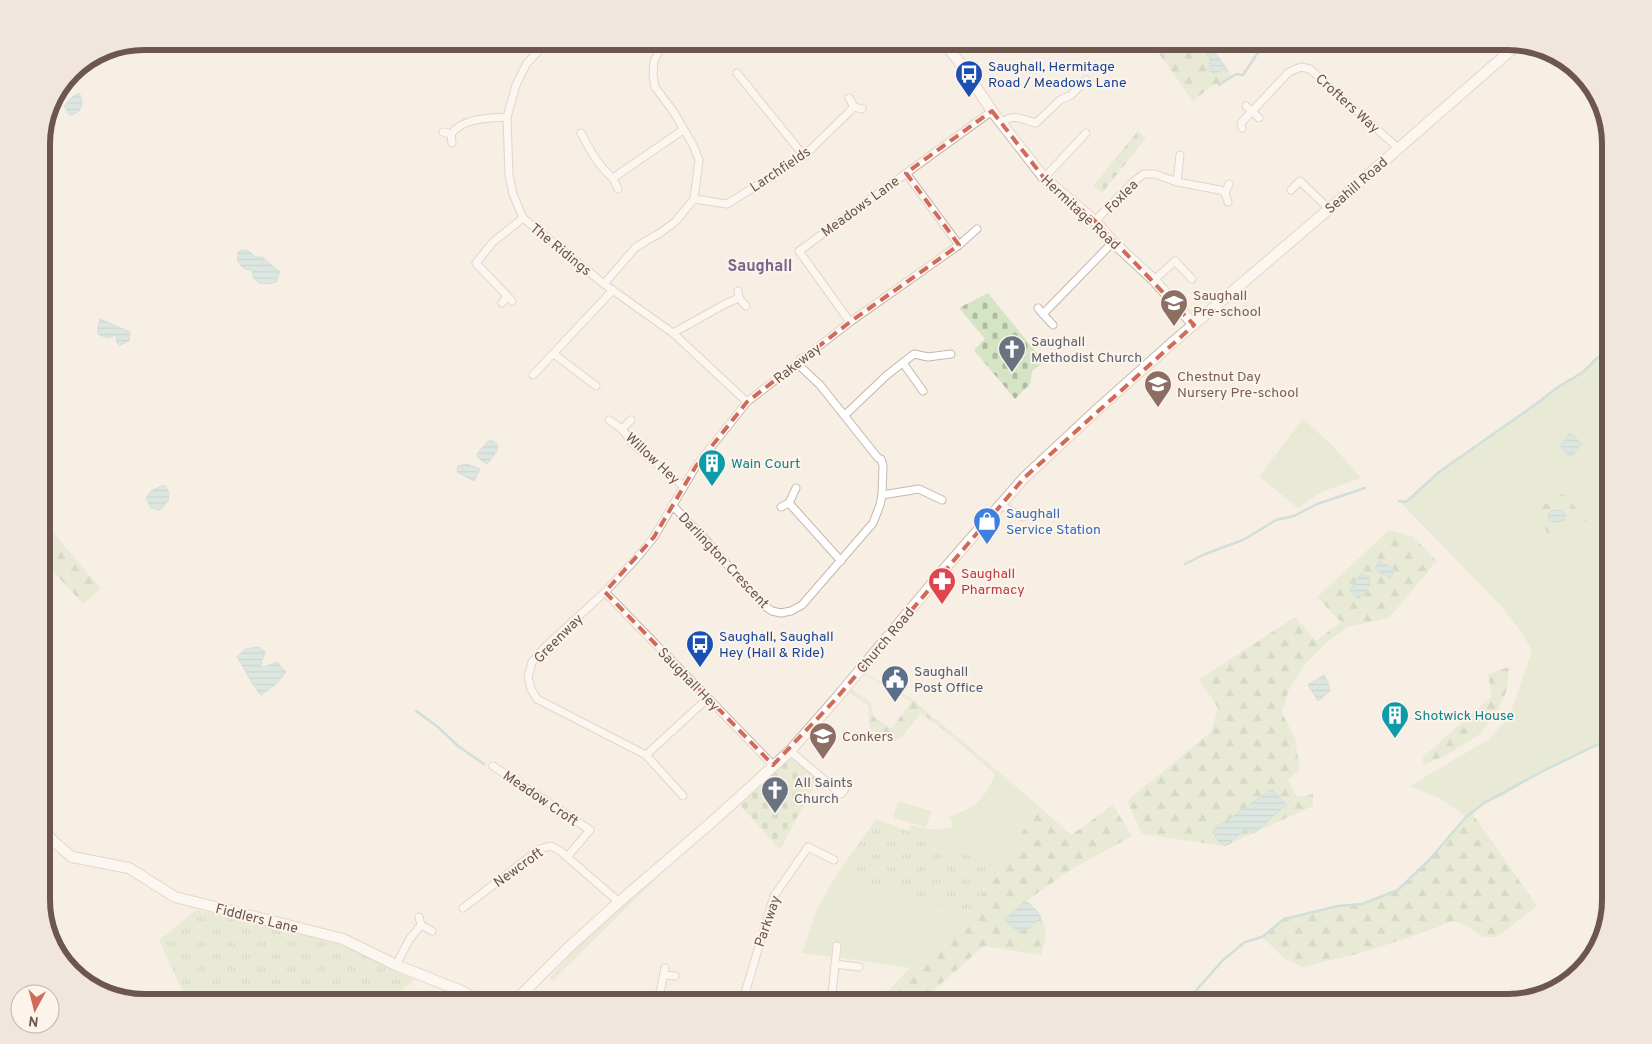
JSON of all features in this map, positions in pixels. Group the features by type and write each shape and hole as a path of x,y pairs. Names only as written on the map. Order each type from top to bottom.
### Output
{"street":[{"name":"The Ridings","path":"539,50 527,63 516,85 506,117 508,175 512,194 523,218 604,284 673,333 747,402"},
{"path":"604,284 635,248 646,240 660,234 675,222 694,199 699,160 693,145 673,111 655,86 653,75 654,62 660,50"},
{"name":"Hermitage Road","path":"950,50 992,111 1044,178 1095,221 1154,280 1194,325"},
{"name":"Seahill Road","path":"1194,325 1511,50"},
{"name":"Crofters Way","path":"1240,123 1249,109 1289,72 1301,67 1310,69 1398,148"},
{"path":"737,73 804,156"},
{"path":"1002,124 1011,117 1036,123 1060,100 1071,95 1086,80"},
{"path":"849,98 854,107 862,109"},
{"name":"Larchfields","path":"694,199 727,204 804,156 854,107"},
{"path":"1249,109 1259,118"},
{"name":"Meadows Lane","path":"850,322 799,251 992,111"},
{"path":"452,143 451,134 456,128 470,121 506,117"},
{"path":"613,178 683,130"},
{"path":"443,132 451,134"},
{"path":"581,133 595,158 613,178 618,189"},
{"path":"1044,178 1086,134"},
{"path":"1177,182 1180,155"},
{"path":"906,173 959,246"},
{"name":"Foxlea","path":"1095,221 1134,181 1144,174 1155,174 1177,182 1209,187 1225,193"},
{"path":"1291,190 1300,181 1329,209"},
{"path":"1228,202 1225,193 1229,184"},
{"path":"502,303 510,299 476,263 493,242 523,218"},
{"name":"Rakeway","path":"668,513 696,466 747,402 850,322 959,246 977,229"},
{"path":"1043,314 1114,242"},
{"path":"1154,280 1175,261 1192,279"},
{"path":"533,376 613,290"},
{"path":"673,333 727,303 738,294 746,306"},
{"path":"1038,308 1052,325"},
{"name":"Church Road","path":"526,994 568,948 790,751 1024,478 1099,408 1194,325"},
{"path":"554,354 583,381 596,386"},
{"path":"845,415 887,375 914,354 928,356 951,354"},
{"name":"Darlington Crescent","path":"672,505 763,605 772,611 781,613 791,611 802,605 873,523 882,495 883,466 880,459 845,415 820,385 802,368 800,359"},
{"path":"905,361 922,391"},
{"name":"Willow Hey","path":"609,420 622,429 639,449 683,486"},
{"name":"Willow Hey","path":"622,429 631,420"},
{"path":"781,507 789,503 796,488"},
{"path":"882,495 919,488 942,500"},
{"path":"789,503 841,560"},
{"path":"1000,505 1023,517"},
{"name":"Greenway","path":"668,513 654,537 635,560 605,592 532,662 528,677 531,690 537,699 646,755 683,796"},
{"name":"Saughall Hey","path":"605,592 773,765"},
{"path":"646,755 708,698"},
{"path":"790,751 840,794"},
{"name":"Meadow Croft","path":"493,766 593,831 567,857"},
{"name":"Fiddlers Lane","path":"50,837 72,857 129,868 175,897 343,938 396,965 467,994"},
{"name":"Newcroft","path":"463,908 544,848 550,846 559,850 619,902"},
{"name":"Parkway","path":"745,994 774,896 808,847 834,860"},
{"path":"419,917 421,925 432,932"},
{"path":"396,965 409,940 421,925"},
{"path":"831,994 837,946"},
{"path":"835,964 859,967"},
{"path":"660,994 664,972 675,976"}],"highlighted area":[{"path":"992,111 1044,178 1095,221 1194,325 1024,478 835,700 773,765 605,592 654,537 696,466 747,402 850,322 959,245 906,173"}],"green space":[{"path":"1156,50 1212,50 1232,76 1219,85 1212,86 1193,101"},
{"path":"1138,131 1146,138 1102,193 1093,186"},
{"path":"988,293 1044,362 1032,371 1030,384 1015,399 974,350 985,339 959,308"},
{"path":"1602,354 1602,742 1543,771 1501,797 1484,803 1466,817 1441,799 1410,786 1489,739 1509,717 1532,651 1522,633 1500,605 1399,501 1406,502 1439,472 1558,387 1583,372"},
{"path":"1303,419 1331,444 1361,478 1321,492 1298,508 1259,476"},
{"path":"1564,493 1586,521 1568,531 1548,534 1534,511"},
{"path":"1389,530 1412,536 1437,561 1389,618 1347,627 1326,643 1306,663 1289,689 1282,713 1295,738 1300,769 1288,780 1297,797 1313,794 1313,806 1225,846 1142,834 1127,801 1211,732 1218,708 1199,680 1295,617 1316,641 1341,622 1317,597"},
{"path":"52,531 101,589 83,604 50,568 50,532"},
{"path":"1509,667 1507,690 1498,710 1480,734 1445,756 1423,765 1423,757 1492,696 1488,674"},
{"path":"864,674 913,700 912,702"},
{"path":"851,689 871,702 873,716 869,722 868,706 850,693"},
{"path":"913,700 949,730 946,732 921,713 905,733 896,740 890,742 872,738 869,722 873,716 891,729"},
{"path":"949,730 1039,806 1013,846 1003,867 908,831 910,825 931,829 953,827 950,816 966,810 978,802 983,797 995,774 946,732"},
{"path":"790,756 818,778 780,850 738,803"},
{"path":"898,801 931,811 926,827 893,818"},
{"path":"1113,805 1132,836 1075,867 1026,901 1042,919 1044,925 1045,938 1041,955 984,946 929,994 885,994 965,915 1000,872 1013,846 1039,806 1071,835"},
{"path":"1472,813 1537,906 1497,937 1483,937 1465,925 1453,921 1361,953 1303,967 1285,959 1262,937 1284,919 1338,906 1362,904 1398,890 1429,860 1449,835"},
{"path":"876,819 1003,867 965,915 870,882 846,862"},
{"path":"846,862 870,882 965,915 910,968 841,958 842,946 832,945 831,957 802,953 817,908"},
{"path":"665,870 552,981 550,977 574,948 660,871"},
{"path":"196,910 240,918 337,941 415,980 396,994 183,994 159,940"}],"water":[{"path":"1207,53 1211,55 1215,53 1227,69 1213,73 1209,71 1210,58 1207,56"},
{"path":"79,93 82,100 80,110 70,115 64,106"},
{"path":"242,250 249,251 255,257 262,257 280,272 276,282 268,284 259,283 253,277 252,270 242,267 238,263 237,256 238,252"},
{"path":"100,319 130,332 129,341 120,345 117,343 116,335 107,338 98,334"},
{"path":"1570,433 1582,444 1570,457 1560,446"},
{"path":"488,441 493,441 498,445 497,451 487,464 478,458 477,454"},
{"path":"467,464 480,469 474,481 457,472 458,466"},
{"path":"164,485 169,492 168,501 160,510 151,508 146,498 151,491"},
{"path":"1552,510 1562,511 1566,515 1560,522 1553,522 1547,517"},
{"path":"1379,561 1395,570 1390,578 1375,569"},
{"path":"1361,574 1369,577 1370,585 1358,599 1350,590"},
{"path":"259,647 265,652 260,667 277,662 286,672 277,683 261,695 237,657 245,649"},
{"path":"1324,675 1330,691 1318,701 1308,685"},
{"path":"1272,789 1286,805 1254,833 1245,830 1225,846 1217,840 1213,830"},
{"path":"1026,901 1041,917 1030,928 1019,932 1005,920"}],"waterway":[{"path":"1219,85 1236,74 1243,75 1260,50"},
{"path":"1399,501 1406,502 1439,472 1558,387 1583,372 1602,354"},
{"path":"1185,564 1205,554 1243,540 1276,520 1294,516 1317,504 1365,488"},
{"path":"416,711 438,727 458,746 484,764"},
{"path":"1193,994 1223,960 1245,942 1262,937 1284,919 1338,906 1362,904 1398,890 1429,860 1466,817 1484,803 1602,742"}],"place":[{"name":"Saughall, Hermitage Road / Meadows Lane","path":"969,98"},
{"name":"Saughall Pre-school","path":"1174,327"},
{"name":"Saughall Methodist Church","path":"1012,373"},
{"name":"Chestnut Day Nursery Pre-school","path":"1158,408"},
{"name":"Wain Court","path":"712,487"},
{"name":"Saughall Service Station","path":"987,545"},
{"name":"Saughall Pharmacy","path":"942,605"},
{"name":"Saughall, Saughall Hey (Hail & Ride)","path":"700,668"},
{"name":"Saughall Post Office","path":"895,703"},
{"name":"Shotwick House","path":"1395,739"},
{"name":"Conkers","path":"823,760"},
{"name":"All Saints Church","path":"775,814"}],"district":[{"name":"Saughall","path":"760,265"}]}
